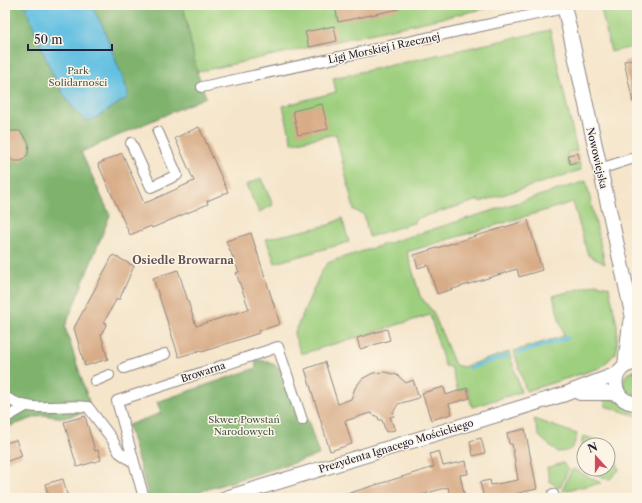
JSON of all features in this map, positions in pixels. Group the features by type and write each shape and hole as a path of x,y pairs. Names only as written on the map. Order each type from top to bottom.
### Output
{"main road":[{"name":"Nowowiejska","path":"564,7 637,336"},
{"name":"Nowowiejska","path":"619,395 615,384 627,367 631,310"},
{"name":"Prezydenta Ignacego Mościckiego","path":"226,498 565,394 627,367"},
{"name":"Prezydenta Ignacego Mościckiego","path":"565,394 601,393 619,395"},
{"path":"619,395 635,404"}],"street":[{"name":"Ligi Morskiej i Rzecznej","path":"202,87 564,7"},
{"path":"132,143 151,187 177,175 158,132"},
{"path":"600,169 637,157"},
{"name":"Browarna","path":"144,498 117,401 278,347 302,420"},
{"path":"124,368 165,354"},
{"path":"96,380 109,375"},
{"path":"5,397 12,402 26,406 48,409 88,407 112,439 119,452 133,462"},
{"path":"5,418 26,406"}],"green space":[{"name":"Park Solidarności","path":"5,5 183,5 197,72 206,97 81,152 110,215 65,327 89,402 84,412 64,418 42,415 5,428"},
{"path":"183,5 501,5 197,72"},
{"path":"600,5 637,5 637,46 611,52"},
{"path":"550,30 577,151 567,153 569,165 580,163 581,170 480,202 479,200 415,219 416,222 369,237 364,215 354,210 336,134 292,143 283,106 336,92 333,78"},
{"path":"261,178 273,205 259,212 246,185"},
{"path":"586,181 605,264 588,255 573,202 407,252 420,296 433,312 455,365 463,367 509,352 521,392 472,407 467,388 458,391 451,367 445,366 430,315 301,354 294,334 322,270 328,263"},
{"path":"342,218 349,242 275,263 266,239 329,225"},
{"path":"597,284 609,287 617,325 617,349 615,354 600,368 526,391 514,351 564,336 553,296"},
{"name":"Skwer Powstań Narodowych","path":"255,360 268,361 281,369 299,423 308,420 319,455 179,498 149,498 128,425 161,413 157,402 256,368"},
{"path":"637,370 636,395 626,390 624,381 627,374"},
{"path":"604,396 630,407 637,416 605,406"},
{"path":"534,419 577,434 572,448 566,451 557,452 539,436"},
{"path":"616,458 619,470 616,473"},
{"path":"563,463 568,470 560,488 550,482 547,468"},
{"path":"574,469 576,470 576,477 589,477 601,483 562,491 571,471"},
{"path":"602,477 612,477 609,480"}],"water":[{"path":"25,5 91,5 103,27 128,92 127,98 92,120 85,121 74,110 65,97 49,67"}],"building":[{"path":"335,5 398,5 399,9 338,22"},
{"path":"334,26 337,41 309,47 305,32"},
{"path":"637,58 637,102 633,102 624,61"},
{"path":"322,104 328,129 298,135 293,111"},
{"path":"199,127 228,192 207,201 208,204 152,228 151,226 130,235 98,164 122,153 144,203 150,201 194,181 175,138"},
{"path":"12,131 20,131 29,143 28,154 22,161 13,161 5,152 5,135"},
{"path":"578,153 580,161 570,164 568,155"},
{"path":"528,220 542,270 519,277 517,269 437,294 428,265 418,268 414,255"},
{"path":"251,233 280,324 259,331 259,333 202,352 201,350 179,357 153,278 178,270 196,326 249,309 236,273 239,272 226,241"},
{"path":"113,255 134,266 119,300 117,298 104,322 107,323 101,335 108,359 85,366 74,328"},
{"path":"387,329 390,340 360,349 357,338"},
{"path":"325,362 338,404 351,399 355,388 362,379 373,373 385,372 397,375 406,383 413,380 419,398 398,404 393,413 394,416 390,417 395,430 386,432 382,420 379,420 378,417 370,413 345,421 352,444 330,451 305,369"},
{"path":"444,387 446,395 467,388 470,398 449,404 452,414 431,420 422,393"},
{"path":"85,416 95,451 98,450 101,460 77,467 64,422"},
{"path":"525,429 537,489 496,498 484,498 480,482 490,480 491,485 518,480 512,444 509,444 507,433"},
{"path":"481,438 485,453 473,456 470,441"},
{"path":"16,440 22,456 5,462 5,443"},
{"path":"439,451 443,466 466,461 468,474 460,475 465,498 450,498 448,487 411,498 341,498 340,496 434,467 430,454"},
{"path":"63,479 68,498 49,498 45,484"}],"waterway":[{"path":"519,353 567,338"},
{"path":"469,368 507,356"}],"district":[{"name":"Osiedle Browarna","path":"183,260"}]}
